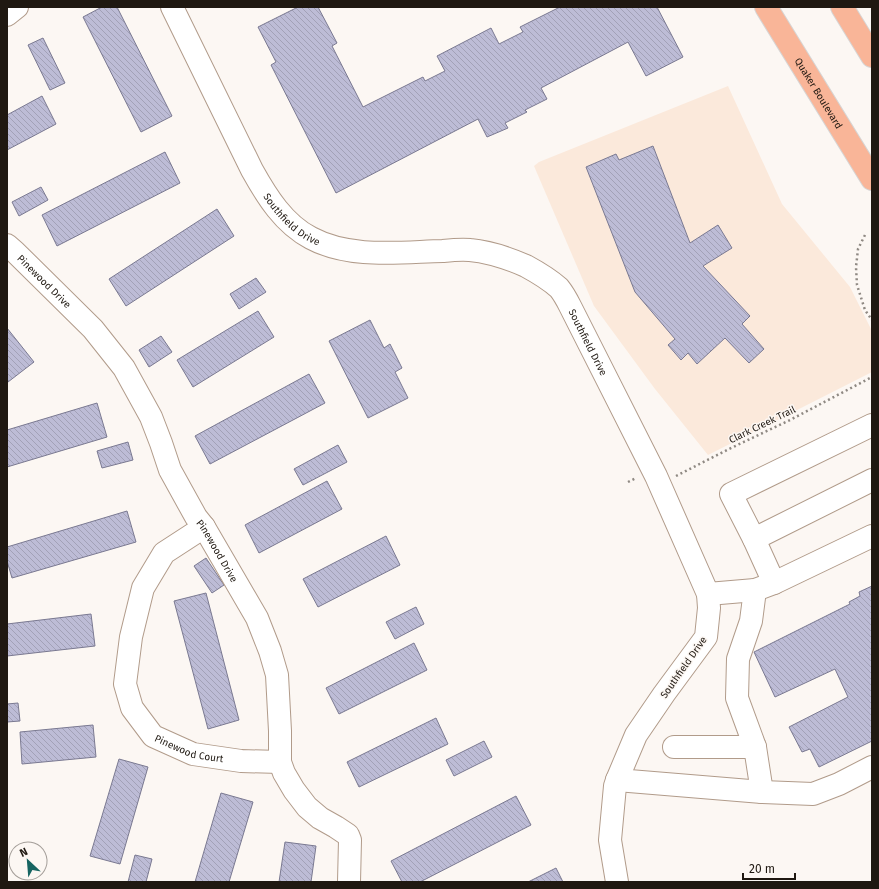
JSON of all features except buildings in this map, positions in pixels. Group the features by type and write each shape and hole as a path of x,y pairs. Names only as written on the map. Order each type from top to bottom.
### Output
{"main road":[{"name":"Quaker Boulevard","path":"766,7 872,179"},
{"path":"842,7 872,56"}],"street":[{"path":"7,15 17,7"},
{"name":"Southfield Drive","path":"172,7 252,170 269,199 280,213 295,227 311,238 347,251 376,252 470,250 497,255 517,262 539,273 559,288 570,306 652,470 708,594 709,608 706,637 636,735 615,786 610,840 618,882"},
{"name":"Pinewood Drive","path":"7,245 93,329 124,368 151,417 170,470 256,618 270,650 277,675 280,762 284,773 294,790 307,807 320,818 348,835 350,840 349,882"},
{"path":"762,792 755,747 737,698 738,659 765,586 754,539 731,494 872,425"},
{"path":"754,539 872,480"},
{"name":"Pinewood Court","path":"204,527 164,553 143,588 130,637 125,684 132,708 153,736 193,754 241,761 280,762"},
{"path":"708,594 765,586 872,536"},
{"path":"674,747 755,747"},
{"path":"617,780 762,792 813,794 839,784 872,768"}],"path":[{"path":"865,235 858,249 856,267 857,285 865,310 872,320"},
{"name":"Clark Creek Trail","path":"672,472 674,477 790,420 872,377"}],"shaded area":[{"path":"728,86 782,204 850,287 872,331 872,372 708,455 655,389 594,306 534,166 539,162"}]}
